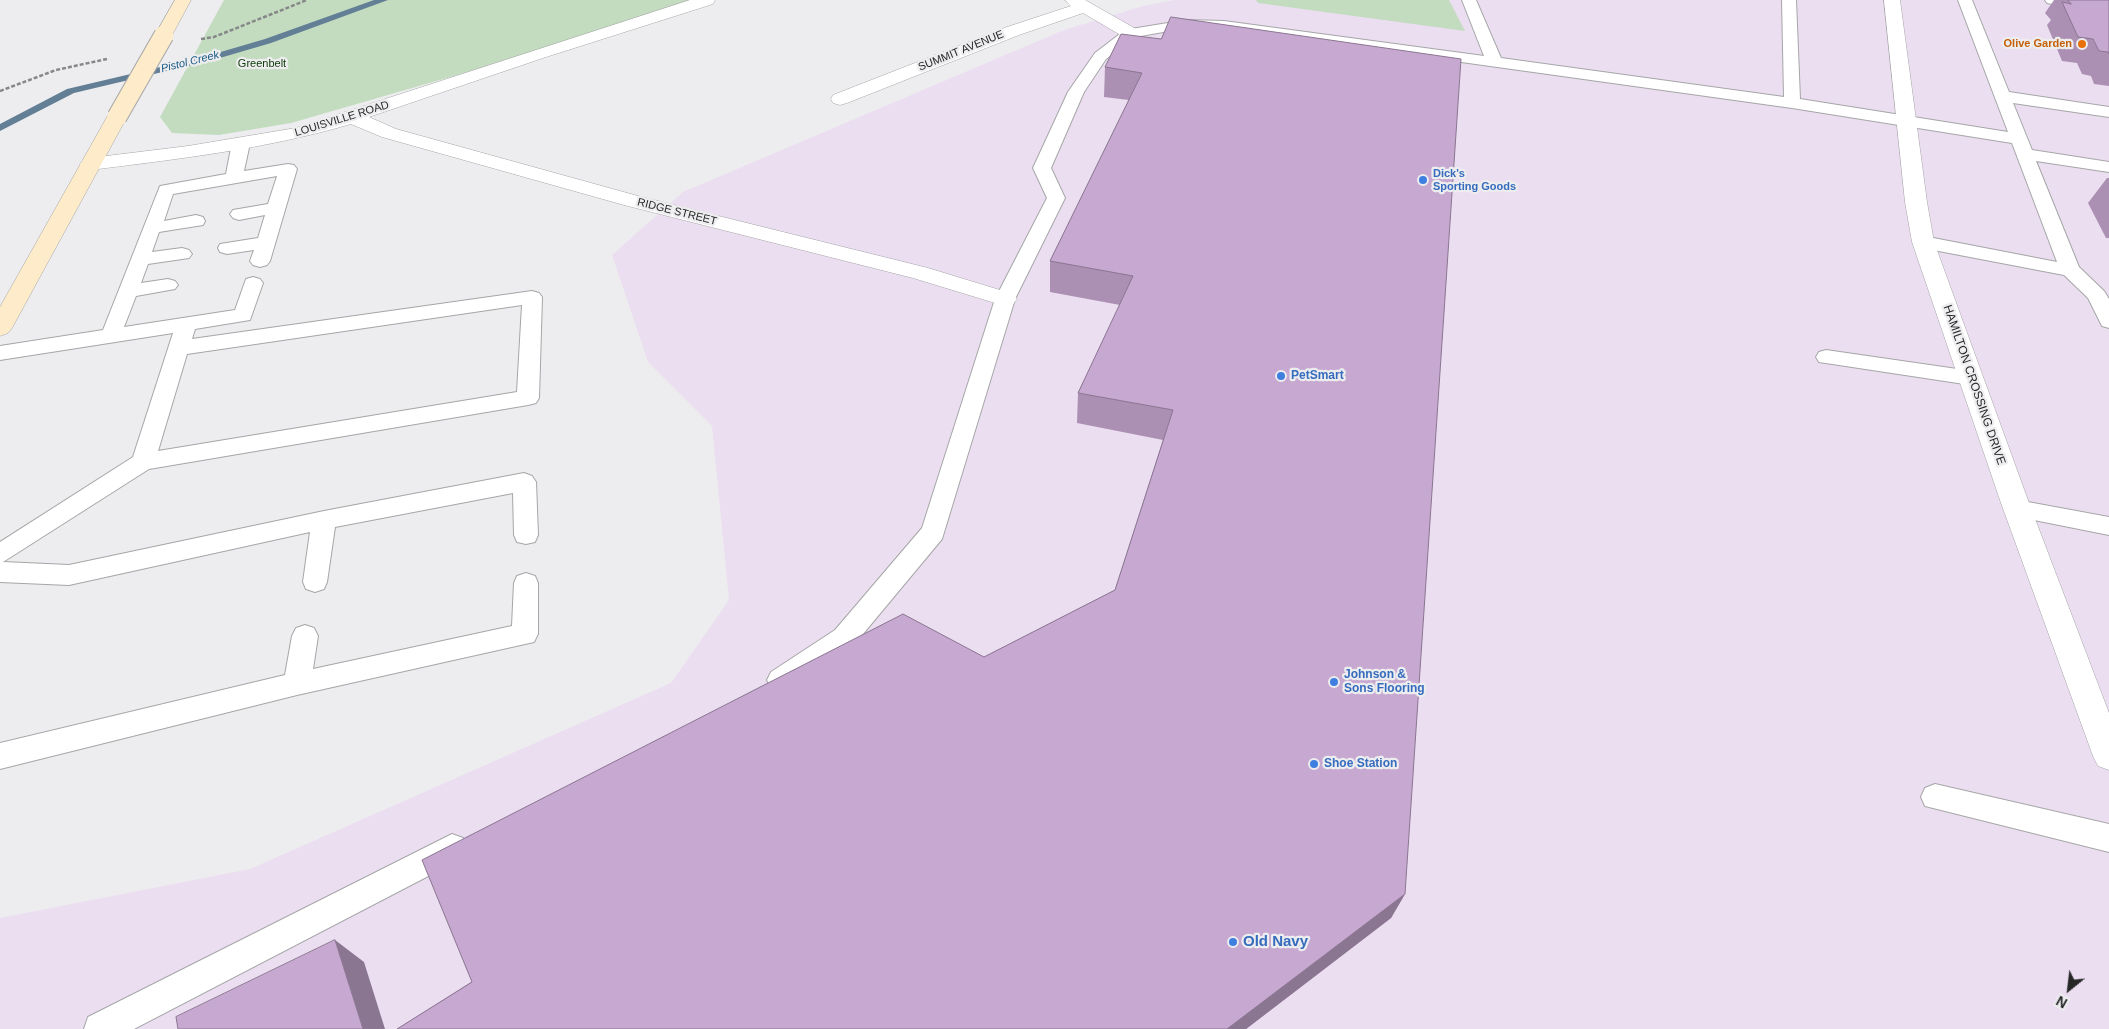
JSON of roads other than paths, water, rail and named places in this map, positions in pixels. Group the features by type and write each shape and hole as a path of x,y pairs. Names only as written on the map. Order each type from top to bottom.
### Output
{"main road":[{"path":"0,328 90,164 184,0"}],"street":[{"name":"LOUISVILLE ROAD","path":"90,164 299,133 352,117 540,52 707,0"},
{"name":"HAMILTON CROSSING DRIVE","path":"1892,0 1916,202 1924,242 2017,509 2109,756"},
{"path":"1078,3 1130,33"},
{"name":"SUMMIT AVENUE","path":"840,99 1078,3"},
{"name":"RIDGE STREET","path":"352,117 389,133 603,193 920,273 1005,299"}],"lane":[{"path":"1469,0 1494,61"},
{"path":"1790,0 1792,103"},
{"path":"1965,0 2070,270"},
{"path":"2052,0 2109,8"},
{"path":"762,689 789,675 844,638 933,532 1005,299 1056,198 1042,168 1076,92 1100,56 1130,33 1186,24 1224,24 1792,103 1908,123 2109,167"},
{"path":"2002,96 2109,112"},
{"path":"234,178 241,143"},
{"path":"111,335 166,190 288,169 263,252 227,248"},
{"path":"239,214 276,208"},
{"path":"152,228 196,221"},
{"path":"1924,242 2070,270 2103,296 2109,321"},
{"path":"140,259 182,254"},
{"path":"0,353 243,314 253,283"},
{"path":"128,291 168,285"},
{"path":"0,554 143,462 528,398 532,297 179,348"},
{"path":"143,462 186,324"},
{"path":"1826,357 1971,378"},
{"path":"0,572 69,575 324,520 524,482 526,535"},
{"path":"2017,509 2109,526"},
{"path":"315,582 324,520"},
{"path":"0,756 297,684 525,634 526,584"},
{"path":"297,684 305,636"},
{"path":"1935,797 2109,838"},
{"path":"100,1029 471,839"}],"waterway":[{"name":"Pistol Creek","path":"0,128 71,91 210,58 268,41 383,0"}],"place":[{"name":"Olive Garden","path":"2082,44"},
{"name":"Dick's Sporting Goods","path":"1423,180"},
{"name":"PetSmart","path":"1281,376"},
{"name":"Johnson & Sons Flooring","path":"1334,682"},
{"name":"Shoe Station","path":"1314,764"},
{"name":"Old Navy","path":"1233,942"}],"park label":[{"name":"Greenbelt","path":"262,64"}]}
